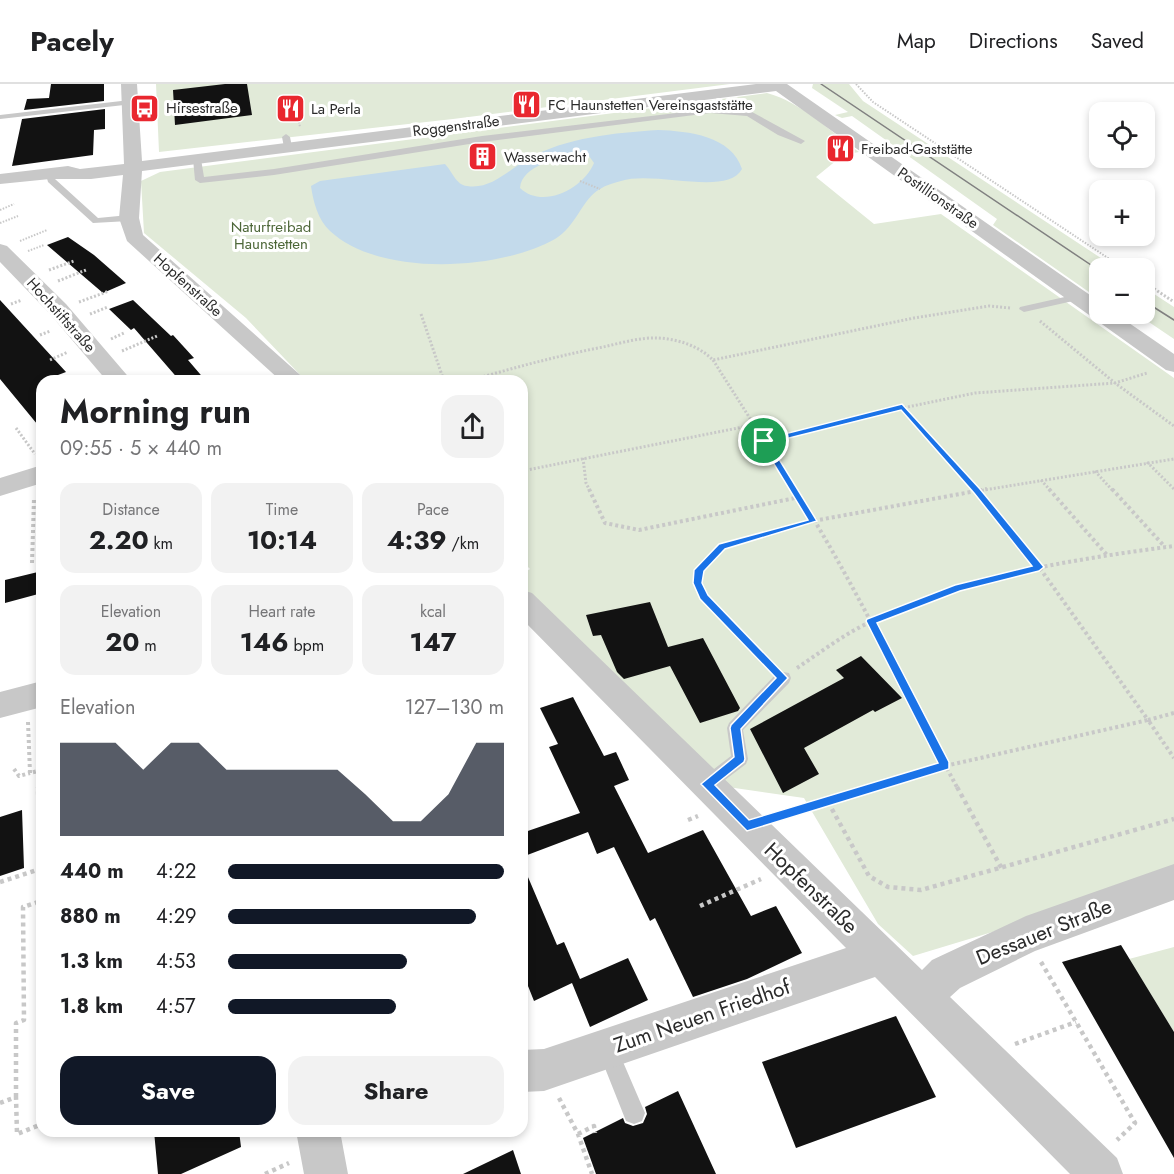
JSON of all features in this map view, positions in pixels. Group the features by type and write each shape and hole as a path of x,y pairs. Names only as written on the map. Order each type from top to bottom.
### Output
{"street":[{"path":"129,84 133,167 129,218"},
{"name":"Roggenstraße","path":"0,179 48,173 77,176 107,174 133,167 197,159 287,142 777,85"},
{"name":"Postillionstraße","path":"777,85 1089,305"},
{"name":"Hopfenstraße","path":"129,218 134,237 288,375"},
{"name":"Hochstiftstraße","path":"9,245 58,309 115,375"},
{"name":"Postillionstraße","path":"1116,324 1174,365"},
{"path":"0,487 36,469"},
{"name":"Hopfenstraße","path":"528,608 1096,1169"},
{"name":"Dessauer Straße","path":"923,996 946,974 1026,935 1174,882"},
{"name":"Zum Neuen Friedhof","path":"533,1071 880,956"},
{"path":"319,1137 326,1174"}],"lane":[{"path":"0,117 130,102"},
{"path":"197,159 200,180 284,171 482,139 710,111 749,114 781,133 801,141"},
{"path":"48,173 51,180 96,221 129,218"},
{"path":"1024,309 1065,302 1078,297"},
{"path":"707,784 740,759 735,728 783,678"},
{"path":"607,1048 634,1113"}],"path":[{"path":"856,84 873,102 1109,258"},
{"path":"531,157 545,163"},
{"path":"580,181 600,189"},
{"path":"0,210 14,204"},
{"path":"0,223 18,216"},
{"path":"9,245 47,230"},
{"path":"1155,289 1174,302"},
{"path":"58,309 110,291"},
{"path":"713,360 914,318 989,306 1024,309 1115,383 1174,426"},
{"path":"421,314 442,375"},
{"path":"102,360 157,336"},
{"path":"489,375 553,357 658,338 684,343 703,350 713,360 800,497 871,621 945,766 1002,869"},
{"path":"764,441 902,407 975,393 1115,383 1174,365"},
{"path":"902,407 977,491 1039,567 1174,758"},
{"path":"528,470 753,425"},
{"path":"16,428 36,466"},
{"path":"583,458 586,483 605,524 616,526 639,530 800,497"},
{"path":"1174,459 1041,480 813,521 722,547 699,570 698,583 704,597 783,678 852,631 871,621 958,588 1039,567 1174,546"},
{"path":"1146,462 1174,489"},
{"path":"1095,471 1166,547"},
{"path":"1041,480 1107,556"},
{"path":"32,563 36,487"},
{"path":"23,699 30,774"},
{"path":"747,825 945,766 1174,713"},
{"path":"14,769 19,777 36,772"},
{"path":"828,802 868,876 888,887 921,890 1174,819"},
{"path":"700,906 789,866"},
{"path":"0,882 36,870"},
{"path":"36,903 23,907 24,1020 16,1023 17,1134 36,1126"},
{"path":"1026,935 1135,1123 1096,1169"},
{"path":"983,1055 1076,1022"},
{"path":"533,1071 578,1134 592,1174"},
{"path":"0,1103 16,1097"},
{"path":"578,1134 594,1126 595,1132"}],"green space":[{"path":"156,84 730,84 453,119 159,152"},
{"path":"813,84 849,84 863,101 1101,258 1089,258 1089,292 993,225 997,219 852,116 842,118 835,115 848,112 812,88"},
{"name":"Naturfreibad Haunstetten","path":"767,93 804,110 859,152 843,155 816,177 874,224 941,214 1089,318 1089,324 1097,324 1174,378 1174,877 913,956 878,924 804,798 707,784 528,607 528,570 530,569 528,567 528,375 300,375 246,318 144,233 141,181 160,172"},
{"path":"1155,295 1174,307 1174,339 1152,324 1155,324"},
{"path":"1174,947 1174,1032 1129,959"}],"water":[{"path":"658,130 695,134 719,142 737,158 742,169 734,177 721,181 635,178 610,184 588,199 568,228 555,239 531,250 503,258 472,263 440,264 408,262 378,256 351,246 330,231 322,221 312,192 311,186 320,181 445,164 463,185 484,185 528,159 558,146 591,137","holes":["577,154 589,156 594,163 589,172 581,181 562,193 540,197 520,188 527,174 542,164"]}],"building":[{"path":"51,84 104,84 104,101 24,110 27,99 49,98"},
{"path":"247,84 252,115 175,125 173,90"},
{"path":"105,109 105,129 94,130 93,155 12,166 22,119"},
{"path":"68,237 94,255 126,283 103,293 47,245"},
{"path":"0,300 66,372 58,375 36,375 36,423 0,379"},
{"path":"133,300 171,336 173,335 194,358 188,360 201,375 175,375 134,328 131,330 109,309"},
{"path":"36,572 36,595 5,603 5,580"},
{"path":"650,602 668,647 703,638 740,708 738,711 700,723 670,666 624,679 617,672 601,635 593,636 586,615"},
{"path":"861,656 902,698 875,712 873,710 804,748 819,774 783,793 750,729 844,678 836,670"},
{"path":"573,697 604,756 616,752 629,780 614,786 648,853 703,830 751,916 776,906 802,953 747,979 693,997 655,918 650,921 614,847 597,854 588,832 528,855 528,831 580,813 549,747 558,744 540,708"},
{"path":"22,810 24,868 0,876 0,817"},
{"path":"528,877 557,945 564,942 580,979 628,958 648,1000 590,1027 572,983 534,1001 528,986"},
{"path":"1121,945 1174,1032 1174,1158 1062,962"},
{"path":"896,1016 936,1097 796,1148 762,1062"},
{"path":"678,1091 716,1174 596,1174 583,1138 623,1118 625,1123 633,1126 643,1123 647,1114 645,1107"},
{"path":"155,1137 240,1137 241,1147 181,1174 158,1174"},
{"path":"513,1150 521,1174 463,1174"}],"tram line":[{"path":"821,84 1089,264"},
{"path":"1155,308 1174,320"}],"place":[{"name":"FC Haunstetten Vereinsgaststätte","path":"527,105"},
{"name":"Hirsestraße","path":"145,108"},
{"name":"La Perla","path":"290,109"},
{"name":"Freibad-Gaststätte","path":"840,149"},
{"name":"Wasserwacht","path":"483,157"}],"route":[{"path":"902,407 977,491 1039,567 958,588 871,621 945,766 747,825 707,784 740,759 735,728 783,678 704,597 698,583 699,570 722,547 813,521 764,441 902,407"}]}
